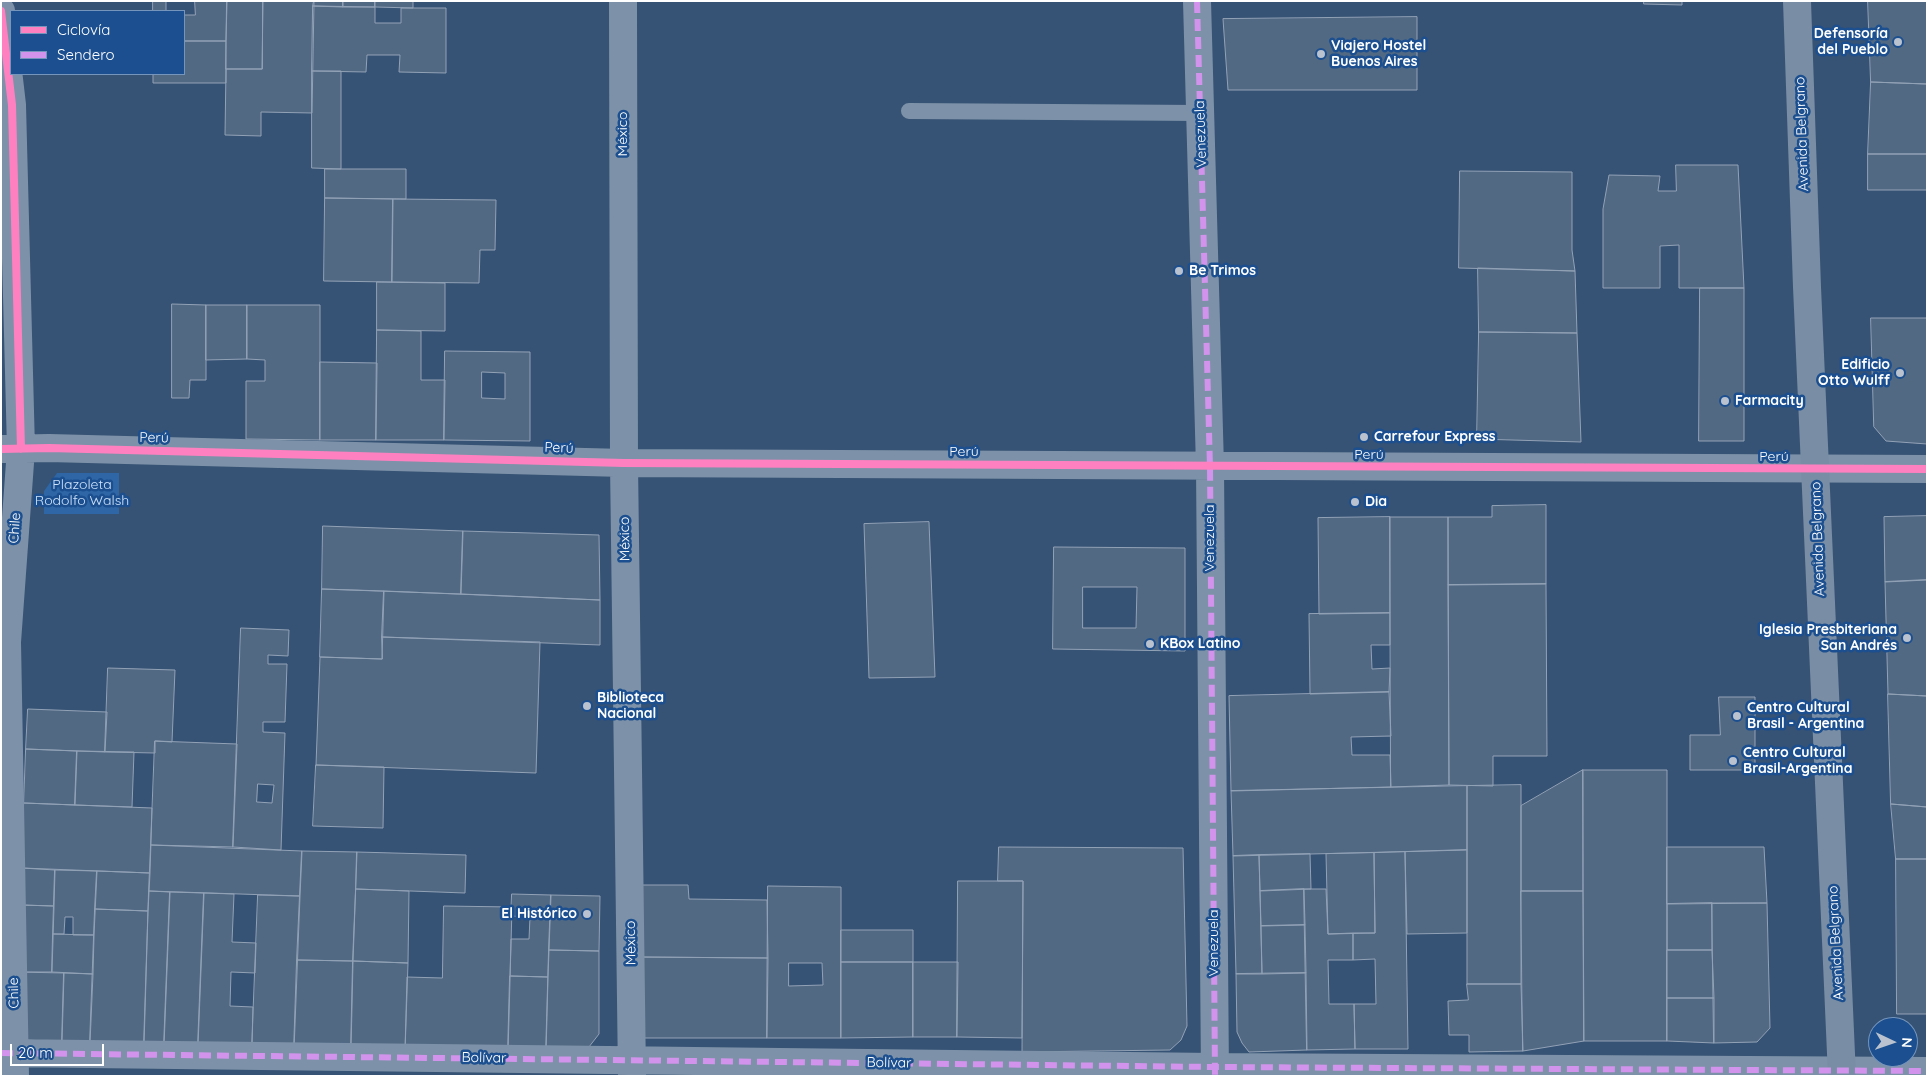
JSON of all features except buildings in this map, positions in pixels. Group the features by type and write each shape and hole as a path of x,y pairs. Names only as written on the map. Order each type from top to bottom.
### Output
{"main road":[{"name":"Avenida Belgrano","path":"1797,1 1842,1073"}],"street":[{"name":"México","path":"623,1 624,463 632,1068"},
{"name":"Venezuela","path":"1197,1 1210,466 1215,1071"},
{"name":"Chile","path":"1,11 12,105 11,449 7,642 11,1061"},
{"name":"Perú","path":"11,449 49,448 624,463 1927,469"},
{"name":"Bolívar","path":"11,1061 632,1068 1842,1073 1927,1071"}],"lane":[{"path":"909,111 1200,113"}],"green space":[{"name":"Plazoleta Rodolfo Walsh","path":"57,473 119,473 119,514 44,514 44,491"}],"marked path":[{"path":"1197,1 1210,467 1215,1076"},
{"path":"1,1053 1215,1067 1927,1071"}],"cycle path":[{"path":"1,11 12,105 21,449"},
{"path":"1,449 49,448 624,463 1927,469"}],"place":[{"name":"Defensoría del Pueblo","path":"1898,42"},
{"name":"Viajero Hostel Buenos Aires","path":"1321,54"},
{"name":"Be Trimos","path":"1179,271"},
{"name":"Edificio Otto Wulff","path":"1900,373"},
{"name":"Farmacity","path":"1725,401"},
{"name":"Carrefour Express","path":"1364,437"},
{"name":"Dia","path":"1355,502"},
{"name":"Iglesia Presbiteriana San Andrés","path":"1907,638"},
{"name":"KBox Latino","path":"1150,644"},
{"name":"Biblioteca Nacional","path":"587,706"},
{"name":"Centro Cultural Brasil - Argentina","path":"1737,716"},
{"name":"Centro Cultural Brasil-Argentina","path":"1733,761"},
{"name":"El Histórico","path":"587,914"}]}
